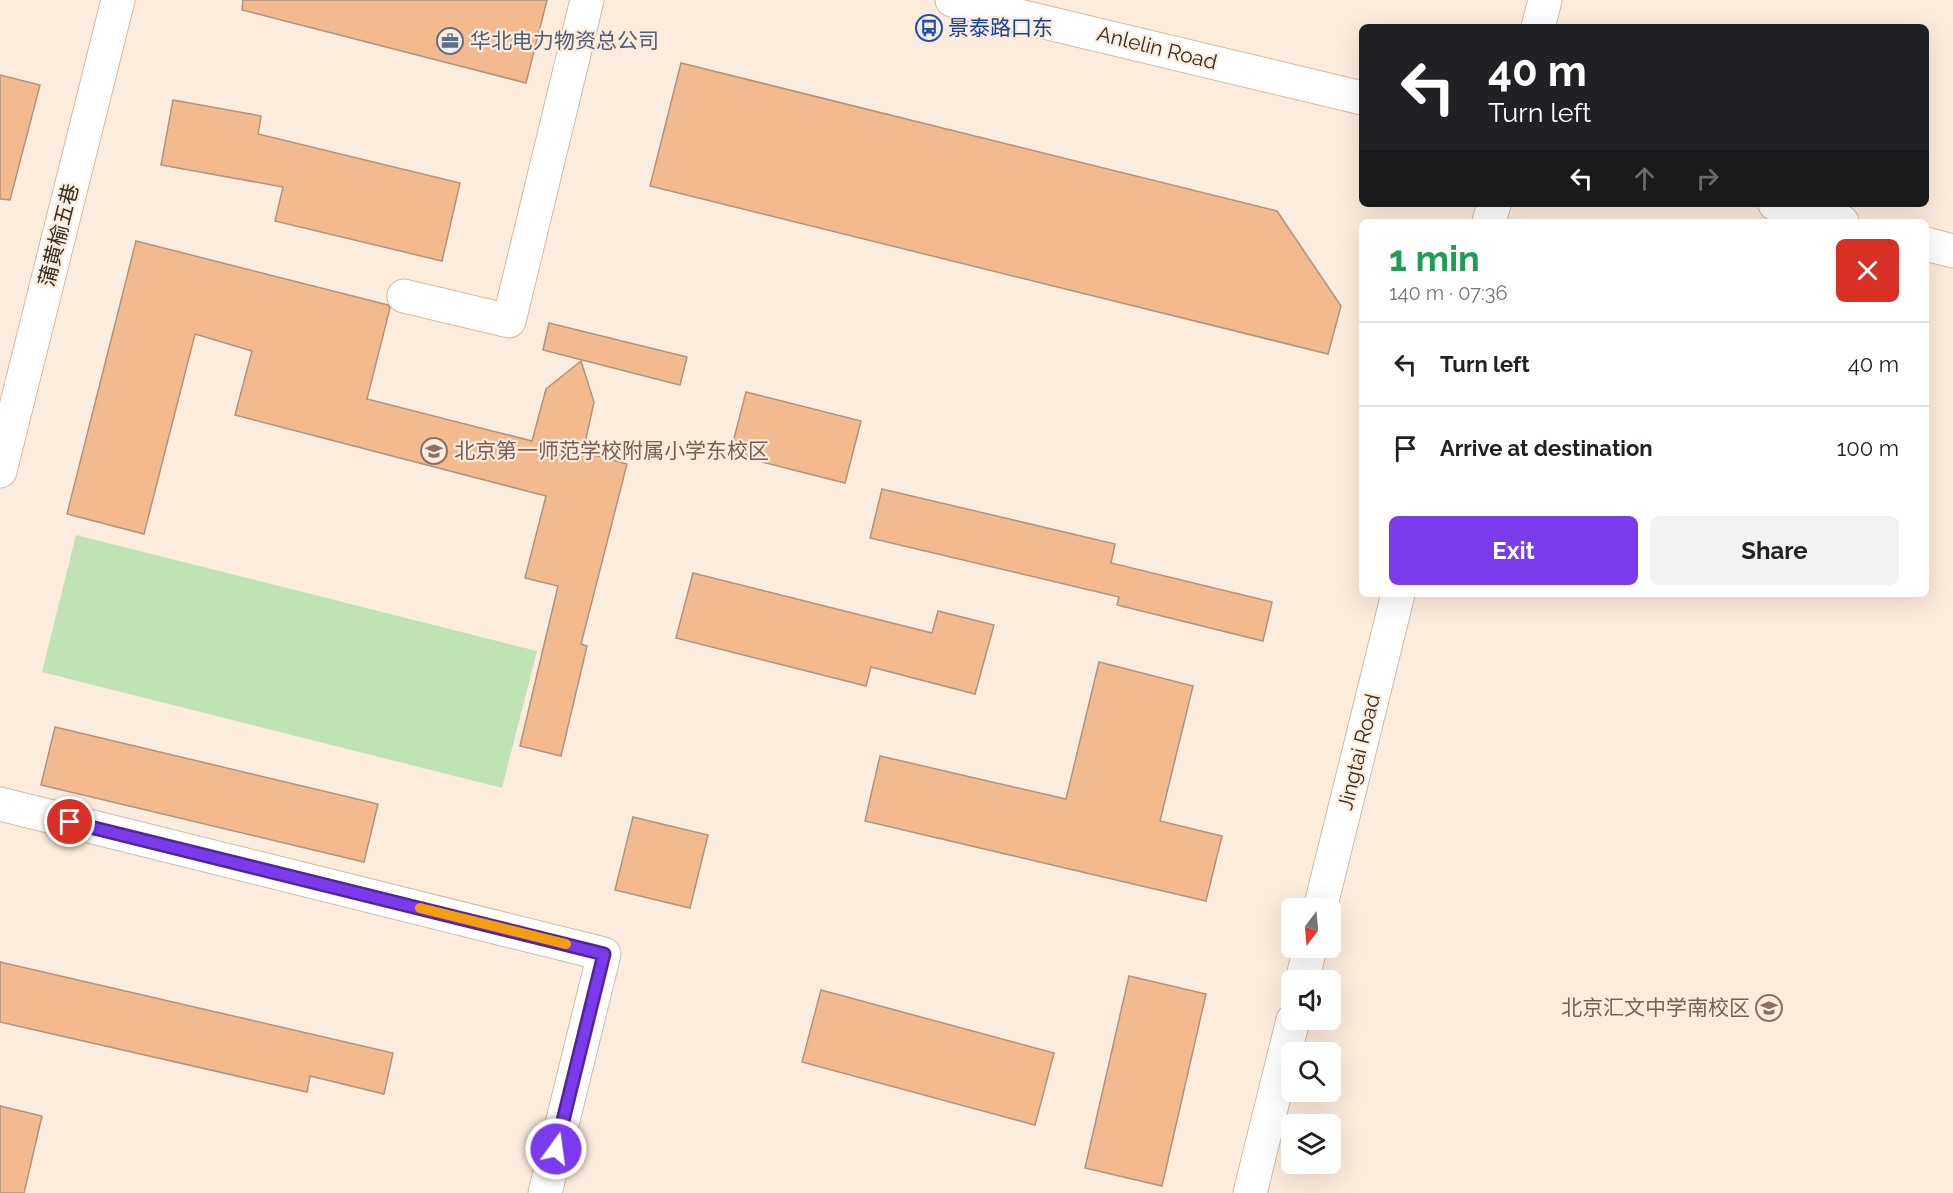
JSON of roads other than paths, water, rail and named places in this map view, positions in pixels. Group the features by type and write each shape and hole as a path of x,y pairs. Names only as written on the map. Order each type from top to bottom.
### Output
{"street":[{"name":"蒲黄榆五巷","path":"0,471 117,0"},
{"path":"404,296 509,321 587,0"},
{"name":"Anlelin Road","path":"952,0 1359,97"},
{"path":"1539,24 1545,0"},
{"path":"1785,207 1831,219"},
{"path":"1929,245 1953,251"},
{"name":"Jingtai Road","path":"1323,898 1397,597"},
{"path":"0,804 604,954 545,1193"},
{"path":"1250,1193 1291,1030"}],"place":[{"name":"景泰路口东","path":"929,28"},
{"name":"华北电力物资总公司","path":"450,41"},
{"name":"北京第一师范学校附属小学东校区","path":"434,451"},
{"name":"北京汇文中学南校区","path":"1769,1008"}]}
